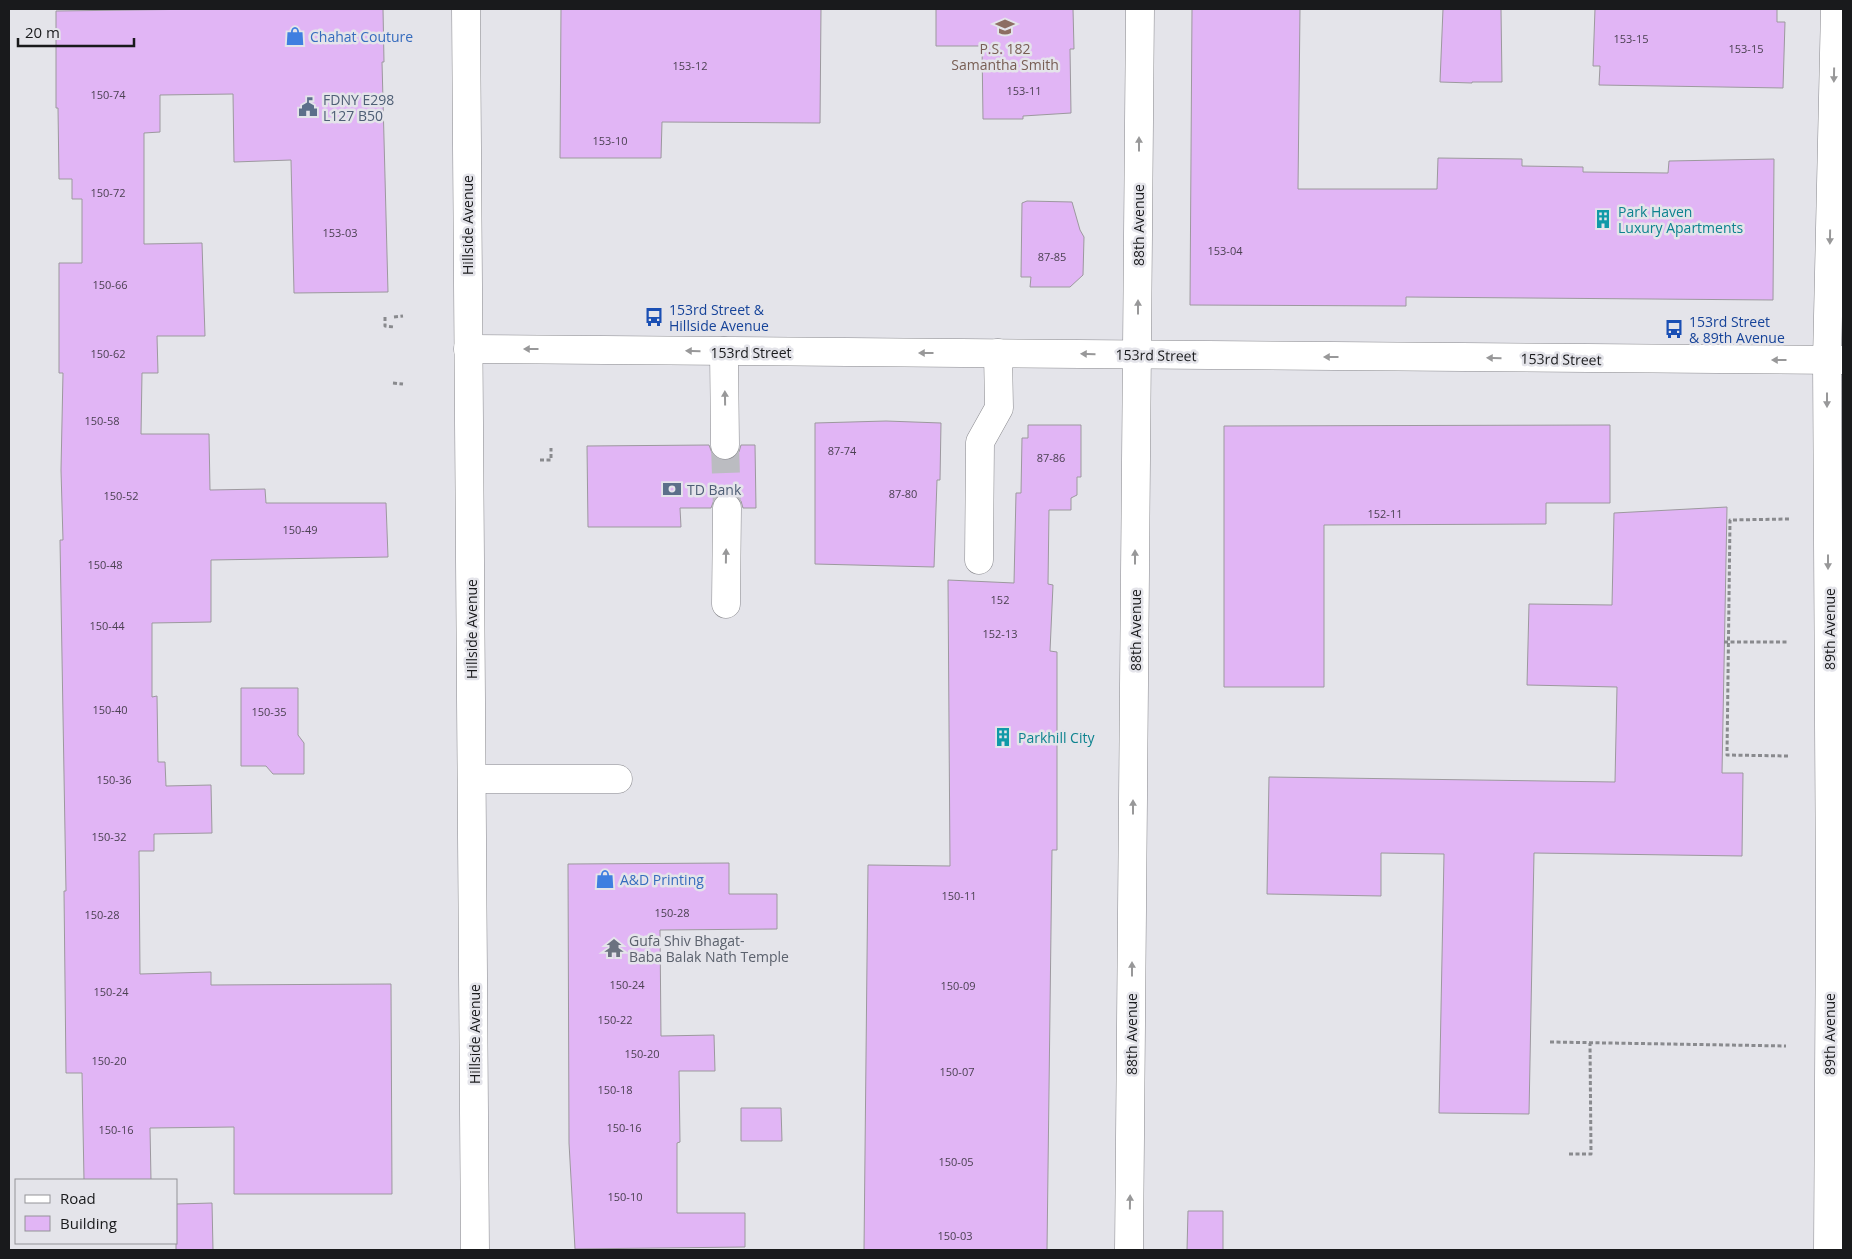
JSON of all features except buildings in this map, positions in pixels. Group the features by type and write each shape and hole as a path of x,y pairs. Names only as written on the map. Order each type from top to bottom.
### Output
{"street":[{"name":"Hillside Avenue","path":"466,9 475,1250"},
{"name":"88th Avenue","path":"1130,1250 1140,9"},
{"name":"89th Avenue","path":"1828,1250 1836,9"},
{"name":"153rd Street","path":"468,349 1835,360"},
{"path":"724,352 725,445"},
{"path":"979,560 980,442 999,408 998,353"},
{"path":"726,604 727,508"},
{"path":"472,779 618,779"}],"path":[{"path":"394,317 403,316"},
{"path":"385,317 385,326 394,326"},
{"path":"393,384 403,384"},
{"path":"540,460 551,460 551,448"},
{"path":"1788,756 1727,755 1730,520 1789,519"},
{"path":"1724,642 1788,642"},
{"path":"1550,1042 1786,1046"},
{"path":"1569,1154 1591,1154 1590,1043"}],"tunnel":[{"path":"725,445 727,508"}],"place":[{"name":"P.S. 182 Samantha Smith","path":"1005,27"},
{"name":"Chahat Couture","path":"295,36"},
{"name":"FDNY E298 L127 B50","path":"308,107"},
{"name":"Park Haven Luxury Apartments","path":"1603,219"},
{"name":"153rd Street & Hillside Avenue","path":"654,317"},
{"name":"153rd Street & 89th Avenue","path":"1674,329"},
{"name":"TD Bank","path":"672,489"},
{"name":"Parkhill City","path":"1003,737"},
{"name":"A&D Printing","path":"605,879"},
{"name":"Gufa Shiv Bhagat- Baba Balak Nath Temple","path":"614,948"}]}
